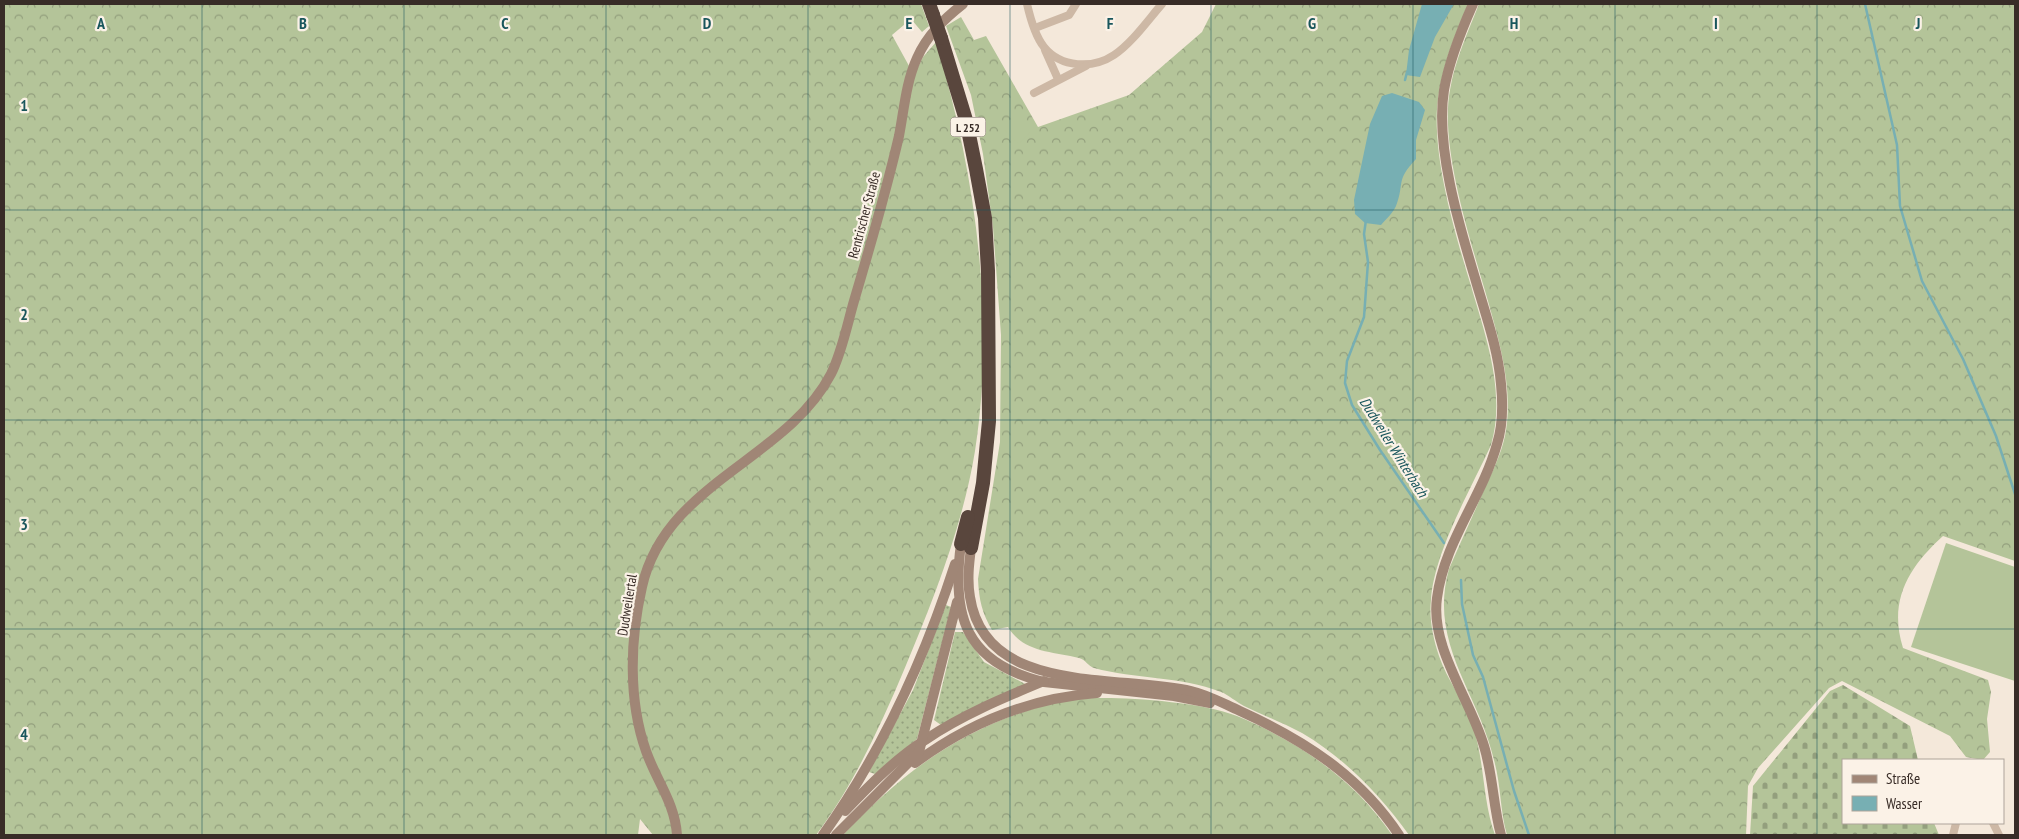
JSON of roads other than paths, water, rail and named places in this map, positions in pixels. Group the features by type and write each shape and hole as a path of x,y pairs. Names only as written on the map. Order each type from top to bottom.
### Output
{"highway":[{"name":"L 252","path":"931,10 966,120 985,218 988,271 989,398 966,546"}],"main road":[{"name":"Rentrischer Straße","path":"782,430 820,390 835,365 864,267 898,137 913,69 929,36 945,18 963,4"},
{"path":"1473,4 1453,56 1444,90 1442,132 1464,242 1496,352 1501,383 1502,409 1497,446 1446,558 1436,600 1442,643 1483,743 1501,835"},
{"name":"Dudweilertal","path":"677,835 674,816 666,792 647,754 639,730 634,704 636,622 647,566 663,535 677,518 740,463 782,430"},
{"path":"836,835 914,760 923,741 958,598 958,568 966,546"},
{"path":"966,546 970,598 976,619 990,642 1004,655 1040,670 1075,677 1192,691 1212,697 1297,739 1337,767 1375,803 1399,835"},
{"path":"823,835 867,767 902,699 966,546"},
{"path":"958,598 966,626 975,642 986,655 1004,669 1023,677 1044,682 1174,696 1238,710"},
{"path":"831,824 867,788 923,741 987,705 1044,682 1075,677"},
{"path":"896,777 953,738 1006,713 1055,697 1118,691"}],"street":[{"path":"1027,4 1035,28 1058,79"},
{"path":"1035,28 1069,15 1076,4"},
{"path":"1034,93 1058,79 1114,55 1162,4"},
{"path":"1043,46 1053,56 1066,62 1079,65 1092,64"}],"water":[{"path":"1422,4 1454,4 1435,37 1420,77 1406,75 1409,50"},
{"path":"1392,93 1419,102 1425,110 1416,140 1416,159 1405,172 1399,198 1391,214 1381,225 1365,223 1355,214 1354,200 1370,124 1382,96"}],"waterway":[{"path":"1865,4 1897,145 1900,206 1922,281 1963,359 1996,436 2015,494"},
{"name":"Dudweiler Winterbach","path":"1405,80 1407,72"},
{"name":"Dudweiler Winterbach","path":"1366,220 1364,234 1368,262 1364,317 1347,361 1345,383 1352,405 1380,450 1444,543"},
{"name":"Dudweiler Winterbach","path":"1461,580 1462,604 1473,655 1483,677 1514,791 1529,835"}]}
